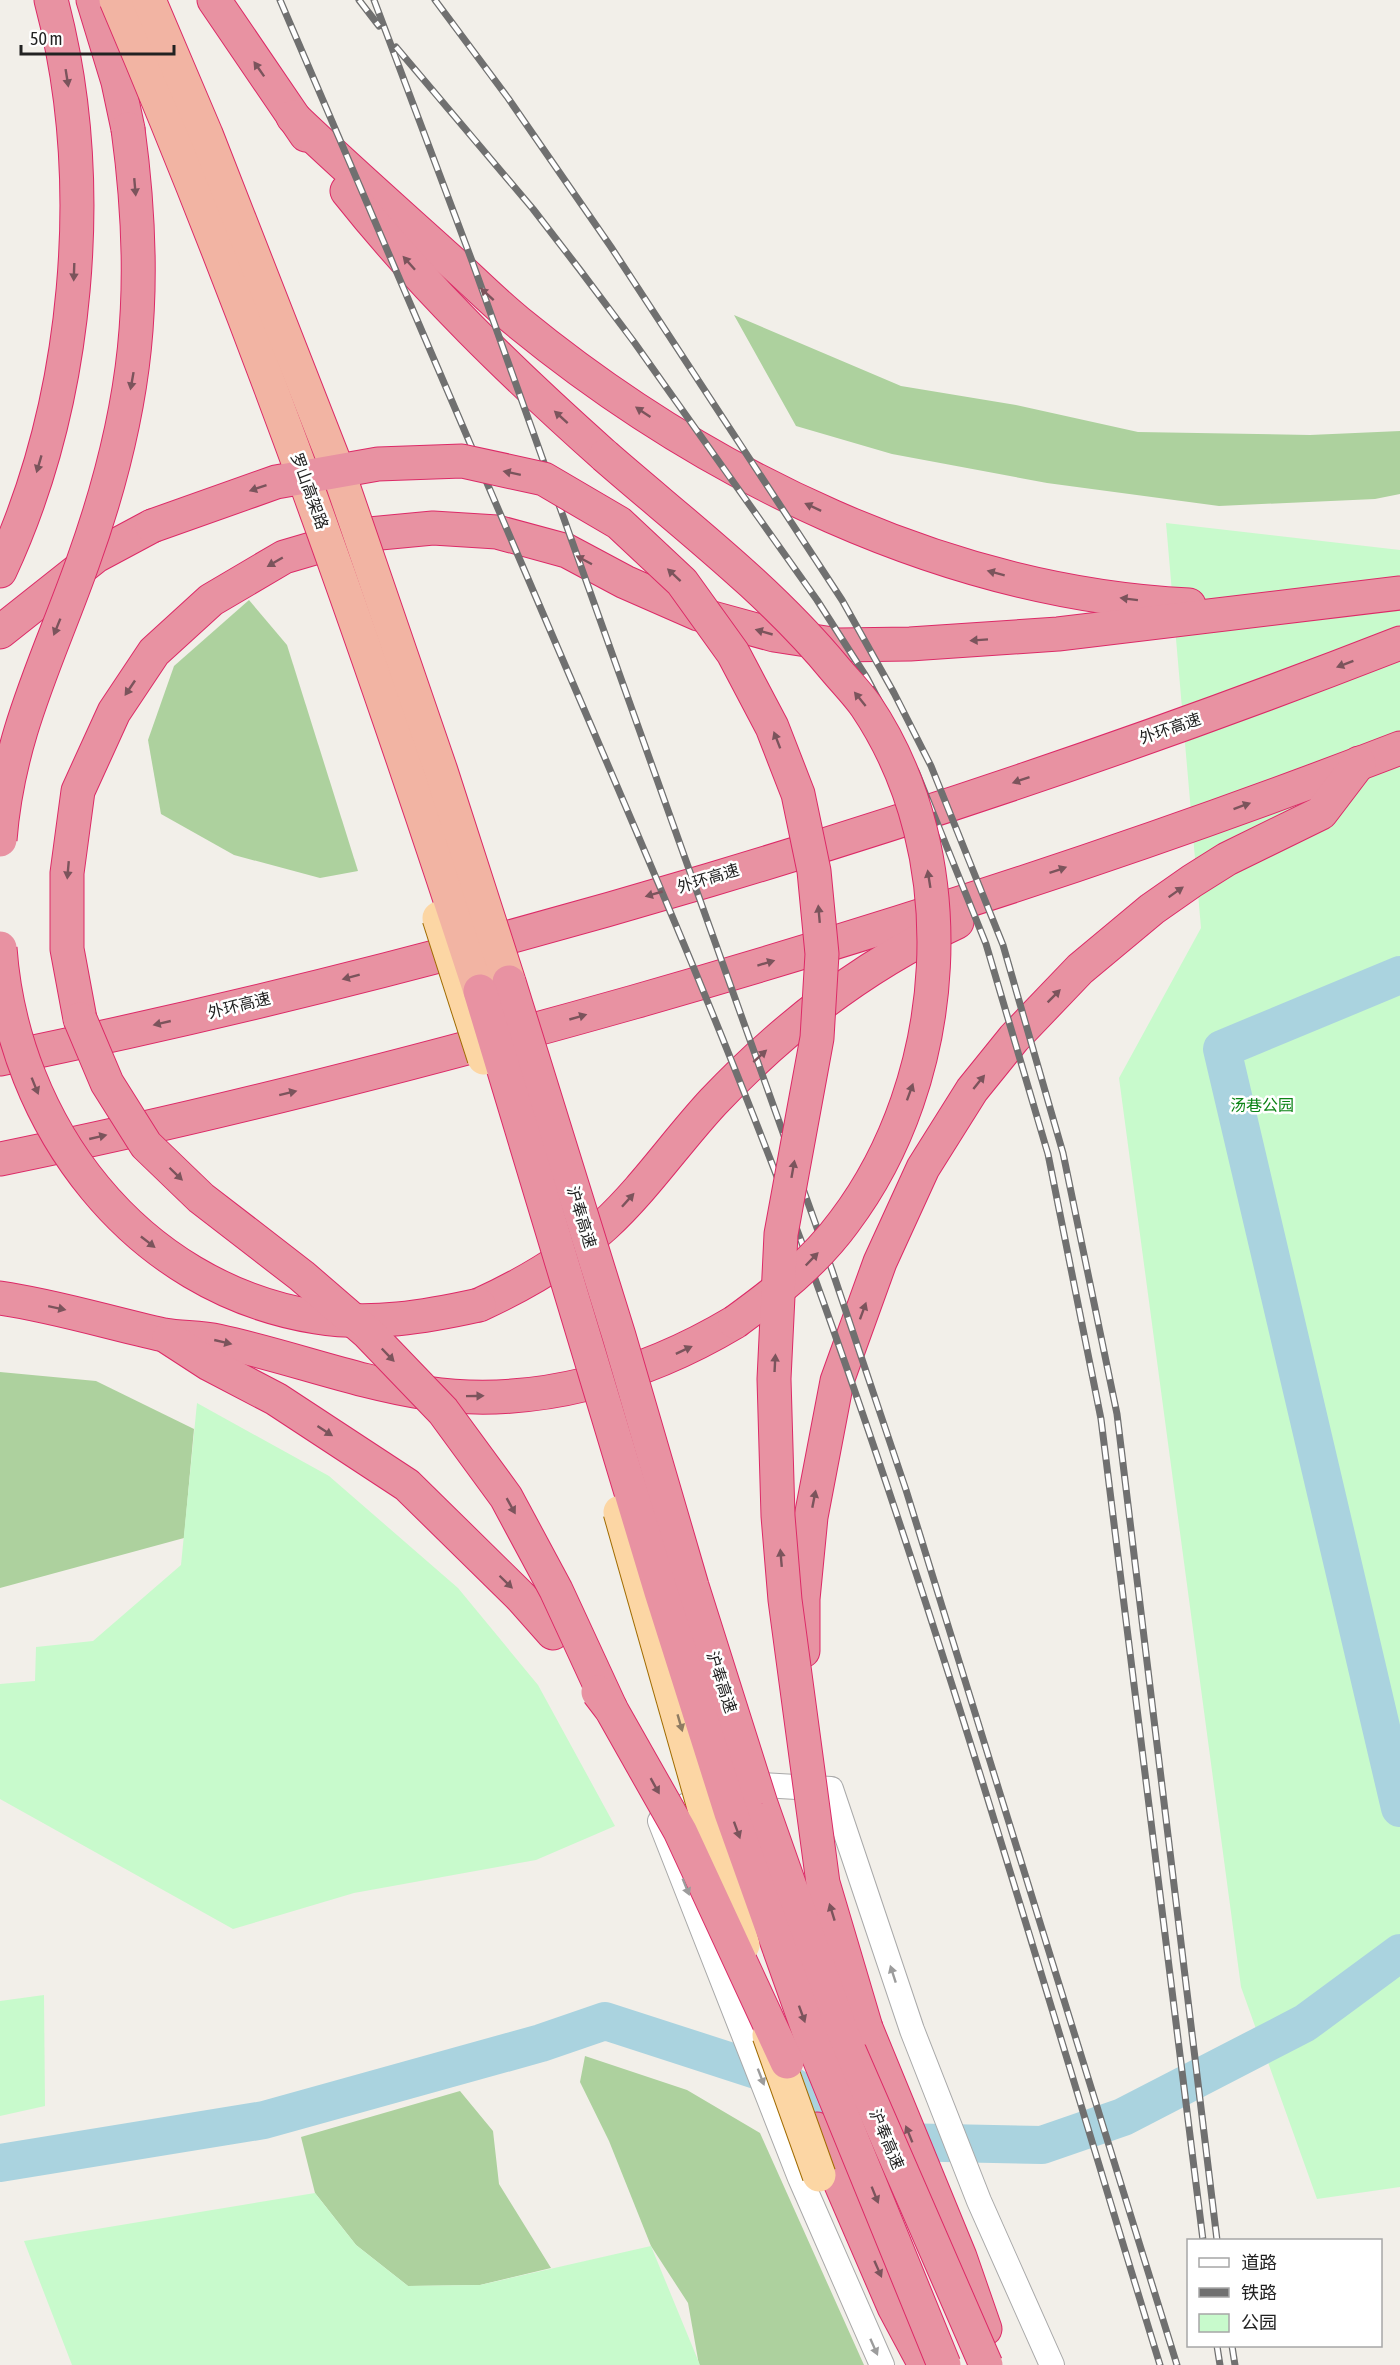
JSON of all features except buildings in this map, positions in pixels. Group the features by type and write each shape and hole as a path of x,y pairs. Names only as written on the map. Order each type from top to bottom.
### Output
{"highway":[{"path":"0,571 33,487 50,428 64,358 73,289 74,150 68,84 51,0"},
{"path":"0,840 6,787 28,704 86,554 106,495 124,426 133,371 140,270 138,222 128,129 118,82 93,0"},
{"name":"罗山高架路","path":"116,0 178,145 306,481 411,780 494,987"},
{"name":"罗山高架路","path":"149,0 206,134 338,471 441,771 494,987"},
{"path":"0,1298 98,1317 165,1335 217,1340 400,1388 463,1396 548,1392 628,1373 699,1343 735,1322 778,1290 813,1259 844,1222 873,1179 894,1133 917,1073 931,1009 935,956 931,884 918,819 895,760 866,706 817,646 782,611 521,381 457,316 365,214 292,117 214,0"},
{"path":"292,117 517,321 589,376 672,431 811,507 886,537 964,564 1074,592 1186,605 1313,604"},
{"path":"0,632 96,556 152,526 276,482 378,464 462,461 544,479 619,523 682,582 733,653 772,727 798,794 814,871 822,954 817,1038 781,1234 774,1379 778,1516 785,1599 823,1883 866,2028 960,2257 997,2365"},
{"path":"926,2365 894,2307 787,2062 680,1831 611,1709 556,1590 506,1497 443,1411 368,1333 302,1276 201,1197 146,1145 107,1083 80,1019 66,949 67,873 78,791 114,712 154,652 211,600 284,557 359,536 434,528 497,532 567,551 625,582 698,614 774,635 839,645 910,644 1058,634 1400,593"},
{"name":"外环高速","path":"0,1059 346,979 682,886 1015,782 1180,725 1400,643"},
{"path":"0,1159 210,1112 540,1028 710,980 1003,888 1213,817 1400,748"},
{"path":"803,1741 802,1599 811,1517 837,1382 880,1262 923,1168 972,1090 1014,1038 1080,969 1152,909 1227,859 1321,813 1359,763"},
{"path":"0,948 6,992 20,1045 39,1096 55,1130 95,1190 118,1217 147,1242 215,1285 247,1299 317,1317 395,1320 478,1305 518,1287 551,1267 606,1224 712,1103 754,1061 802,1019 894,954 984,910 1003,888"},
{"name":"沪奉高速","path":"494,987 661,1592 731,1813 814,2046 944,2365"},
{"name":"沪奉高速","path":"494,987 619,1336 692,1586 761,1804 842,2034 986,2365"},
{"path":"165,1335 209,1364 276,1399 407,1485 520,1596 553,1633 611,1709"}],"main road":[{"path":"177,34 219,132 345,457 454,770 554,1085 705,1585 822,1950 911,2214"},
{"path":"128,53 293,484 401,799 571,1344 810,2176"}],"street":[{"path":"882,2365 810,2176 733,2003 660,1821 687,1805 743,1784 831,1789 912,2030 979,2201 1052,2365"}],"green space":[{"path":"734,315 901,386 1016,405 1138,432 1310,435 1400,431 1400,494 1375,499 1219,506 1047,483 892,454 796,426"},
{"name":"汤巷公园","path":"1166,523 1400,550 1400,2187 1317,2199 1241,1987 1119,1078 1201,928"},
{"path":"249,600 287,645 358,871 320,878 234,855 161,814 148,740 174,666"},
{"path":"0,1372 96,1381 194,1429 184,1538 0,1588"},
{"path":"197,1403 329,1476 458,1588 538,1685 615,1826 536,1860 354,1893 233,1929 0,1799 0,1684 35,1681 36,1647 93,1641 181,1565"},
{"path":"44,1995 45,2106 0,2116 0,2001"},
{"path":"585,2056 687,2090 760,2133 864,2365 699,2365 688,2303 651,2246 609,2141 580,2082"},
{"path":"460,2091 493,2131 499,2184 551,2268 480,2285 408,2286 356,2245 315,2193 301,2137"},
{"path":"315,2193 356,2245 408,2286 480,2285 651,2246 700,2365 72,2365 24,2241"}],"waterway":[{"path":"1400,975 1222,1049 1400,1808"},
{"path":"0,2163 264,2120 541,2043 605,2021 778,2077 853,2125 896,2142 1042,2145 1123,2117 1305,2023 1400,1953"}],"railway":[{"path":"280,0 662,893 756,1122 814,1276 862,1411 951,1682 1160,2365"},
{"path":"359,0 379,26"},
{"path":"374,0 472,261 832,1270 906,1490 1177,2365"},
{"path":"435,0 508,98 611,247 842,600 894,693 931,766 1003,945 1063,1153 1117,1414 1217,2239"},
{"path":"396,47 533,209 580,270 634,342 817,600 867,678 917,773 986,944 1048,1154 1101,1419 1203,2239"},
{"path":"1217,2347 1220,2365"},
{"path":"1232,2347 1235,2365"}]}
